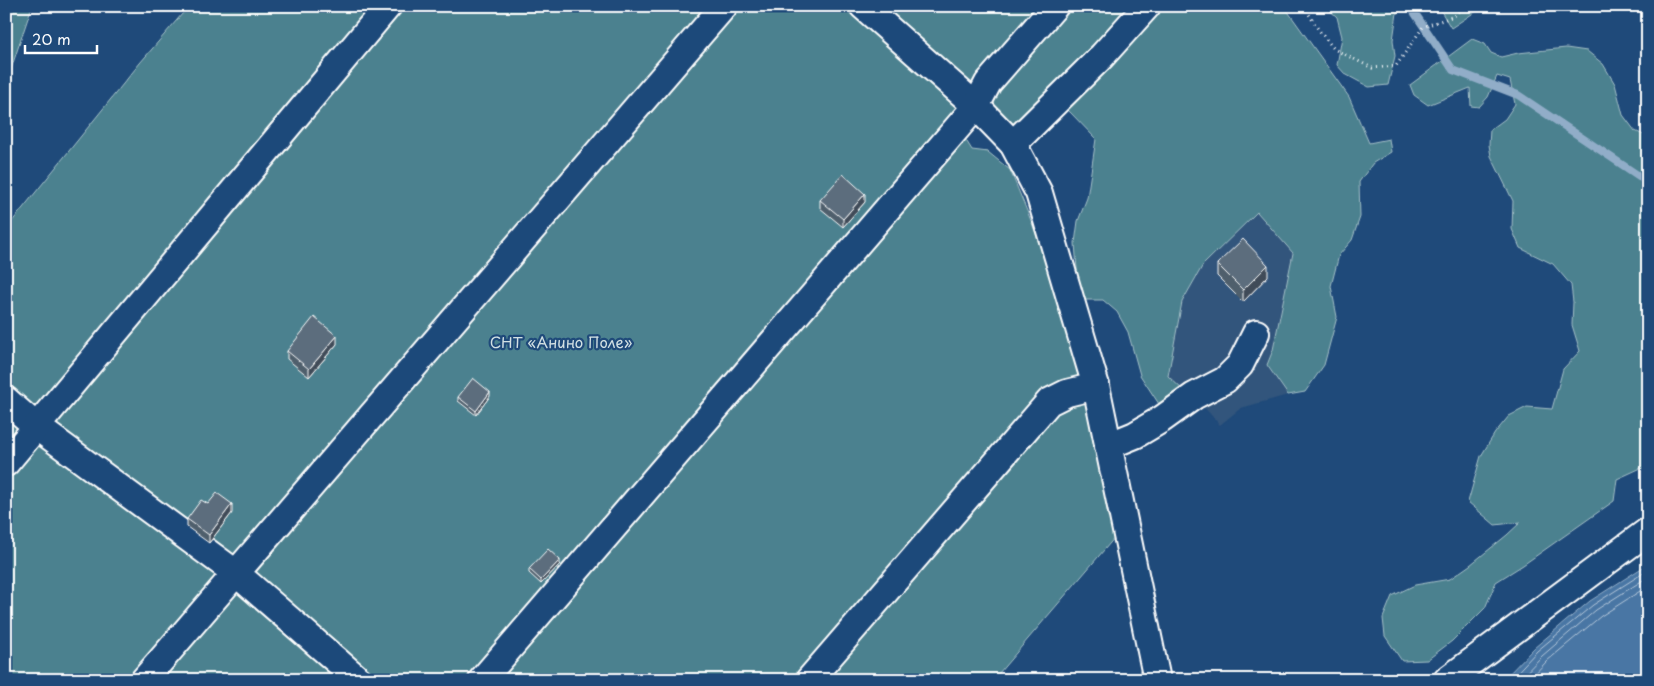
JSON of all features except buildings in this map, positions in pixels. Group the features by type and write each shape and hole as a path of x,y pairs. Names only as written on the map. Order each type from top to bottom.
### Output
{"street":[{"path":"6,463 388,6"},
{"path":"144,680 724,6"},
{"path":"863,6 976,106 1013,144 1039,193 1096,386 1157,680"},
{"path":"482,680 976,106 988,84 1055,6"},
{"path":"1013,144 1102,56 1147,6"},
{"path":"1108,446 1135,435 1162,419 1194,396 1225,380 1240,365 1256,333"},
{"path":"810,680 1049,402 1067,392 1096,386"},
{"path":"6,400 37,428 236,574 359,680"},
{"path":"1447,680 1648,531"}],"path":[{"path":"1304,6 1318,29 1334,49 1372,68 1396,66 1423,27 1454,16 1464,6"}],"shaded area":[{"path":"1257,212 1293,253 1273,350 1267,365 1288,395 1241,408 1220,425 1194,396 1184,391 1168,376 1182,302 1203,265"}],"green space":[{"path":"6,6 32,6 8,78 6,77"},
{"name":"СНТ «Анино Поле»","path":"189,6 850,6 959,102 952,118 972,150 988,152 1010,170 1032,223 1084,375 1116,536 993,680 6,680 6,229 140,63"},
{"path":"879,6 1284,6 1349,97 1369,143 1389,139 1391,152 1373,163 1359,182 1360,217 1352,240 1339,255 1331,286 1337,317 1324,365 1305,392 1288,395 1267,365 1273,350 1293,253 1257,212 1203,265 1182,302 1168,376 1184,391 1167,403 1159,404 1140,375 1128,332 1117,312 1103,300 1085,300 1076,289 1075,243 1078,221 1087,198 1096,139 1070,112 1047,95 1016,129 992,103"},
{"path":"1325,6 1398,6 1393,40 1395,56 1388,85 1369,87 1345,74 1337,65 1342,37 1337,17"},
{"path":"1438,6 1484,6 1451,28"},
{"path":"1472,39 1485,44 1491,53 1501,57 1518,53 1566,48 1587,51 1603,64 1615,84 1623,115 1635,131 1648,137 1648,469 1641,468 1617,479 1614,501 1496,582 1485,608 1452,641 1427,660 1402,661 1385,636 1383,618 1392,596 1415,585 1450,579 1470,565 1521,522 1495,525 1468,502 1481,456 1495,433 1509,416 1527,407 1552,409 1563,369 1580,351 1572,325 1573,302 1571,285 1553,264 1520,248 1512,229 1513,201 1491,156 1489,145 1490,130 1505,119 1515,104 1510,80 1497,76 1488,97 1479,107 1471,106 1470,88 1428,105 1414,95 1410,85"}],"water":[{"path":"1648,564 1648,680 1503,680 1534,648 1590,601"}],"waterway":[{"path":"1410,6 1453,70 1518,95 1648,182"}]}
